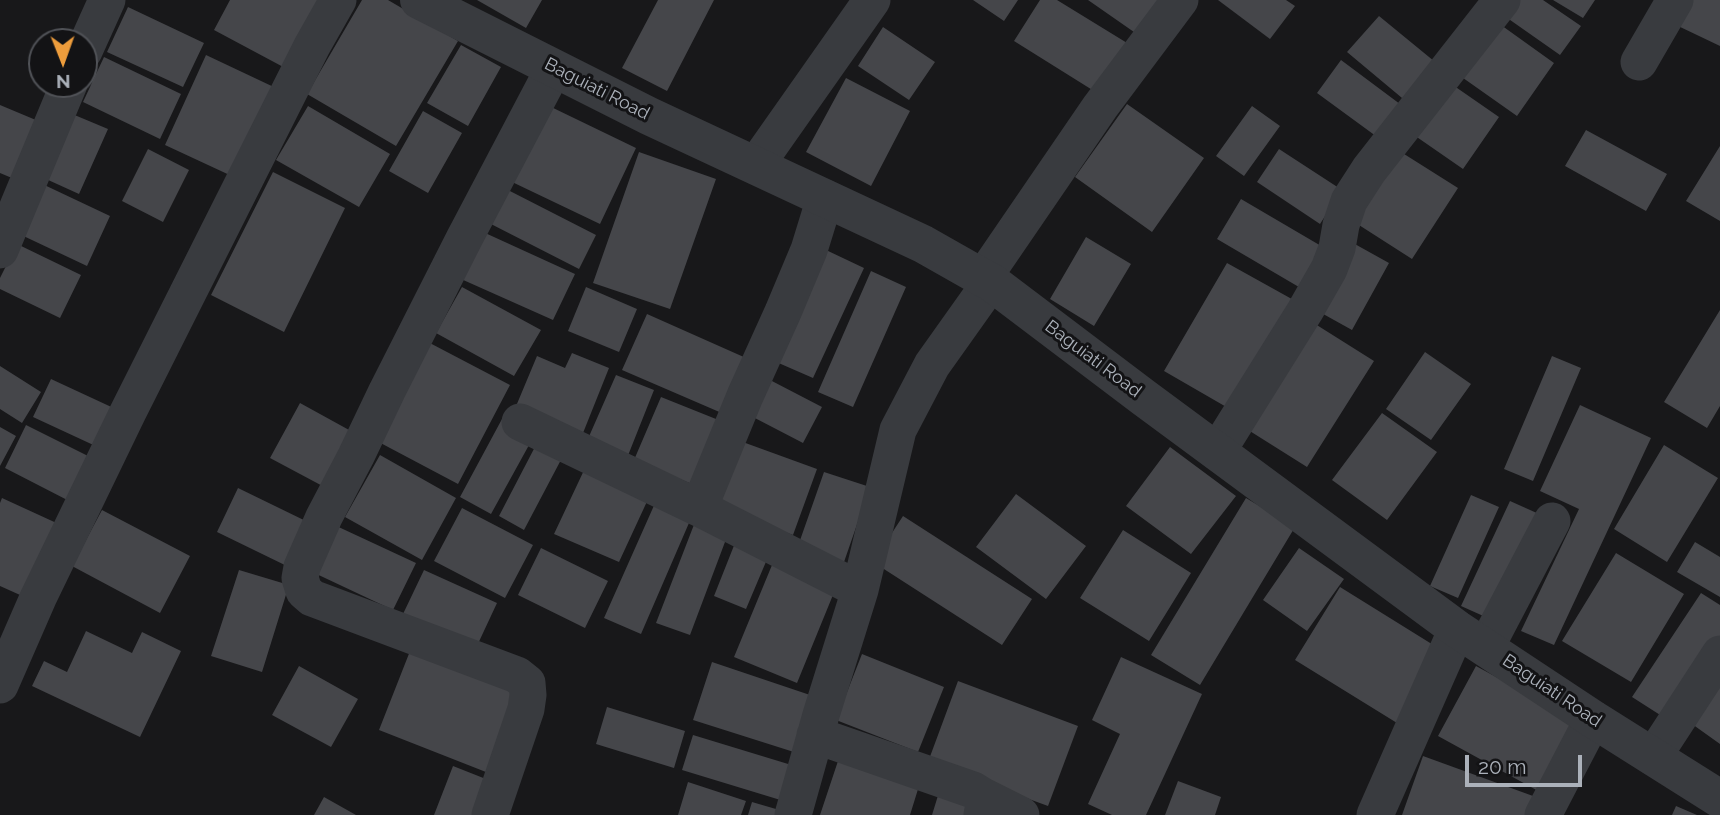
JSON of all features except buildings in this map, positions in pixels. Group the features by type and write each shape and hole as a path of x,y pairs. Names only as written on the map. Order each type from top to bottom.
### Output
{"street":[{"path":"94,28 107,0"},
{"path":"0,685 38,598 128,412 338,0"},
{"name":"Baguiati Road","path":"419,0 649,116 923,244 987,280 1471,638 1720,799"},
{"path":"755,166 872,0"},
{"path":"793,815 860,590 898,430 932,365 1100,107 1180,0"},
{"path":"1217,452 1329,268 1349,201 1369,170 1502,0"},
{"path":"1639,62 1675,0"},
{"path":"490,815 526,709 527,683 517,675 312,597 304,590 300,578 302,566 324,517 464,239 554,68"},
{"path":"0,250 63,98"},
{"path":"699,508 809,250 825,198"},
{"path":"520,422 699,508 860,590"},
{"path":"1375,815 1471,638 1552,521"},
{"path":"1653,757 1720,654"},
{"path":"1542,815 1593,719"},
{"path":"815,735 973,790 982,805 1021,815"}]}
